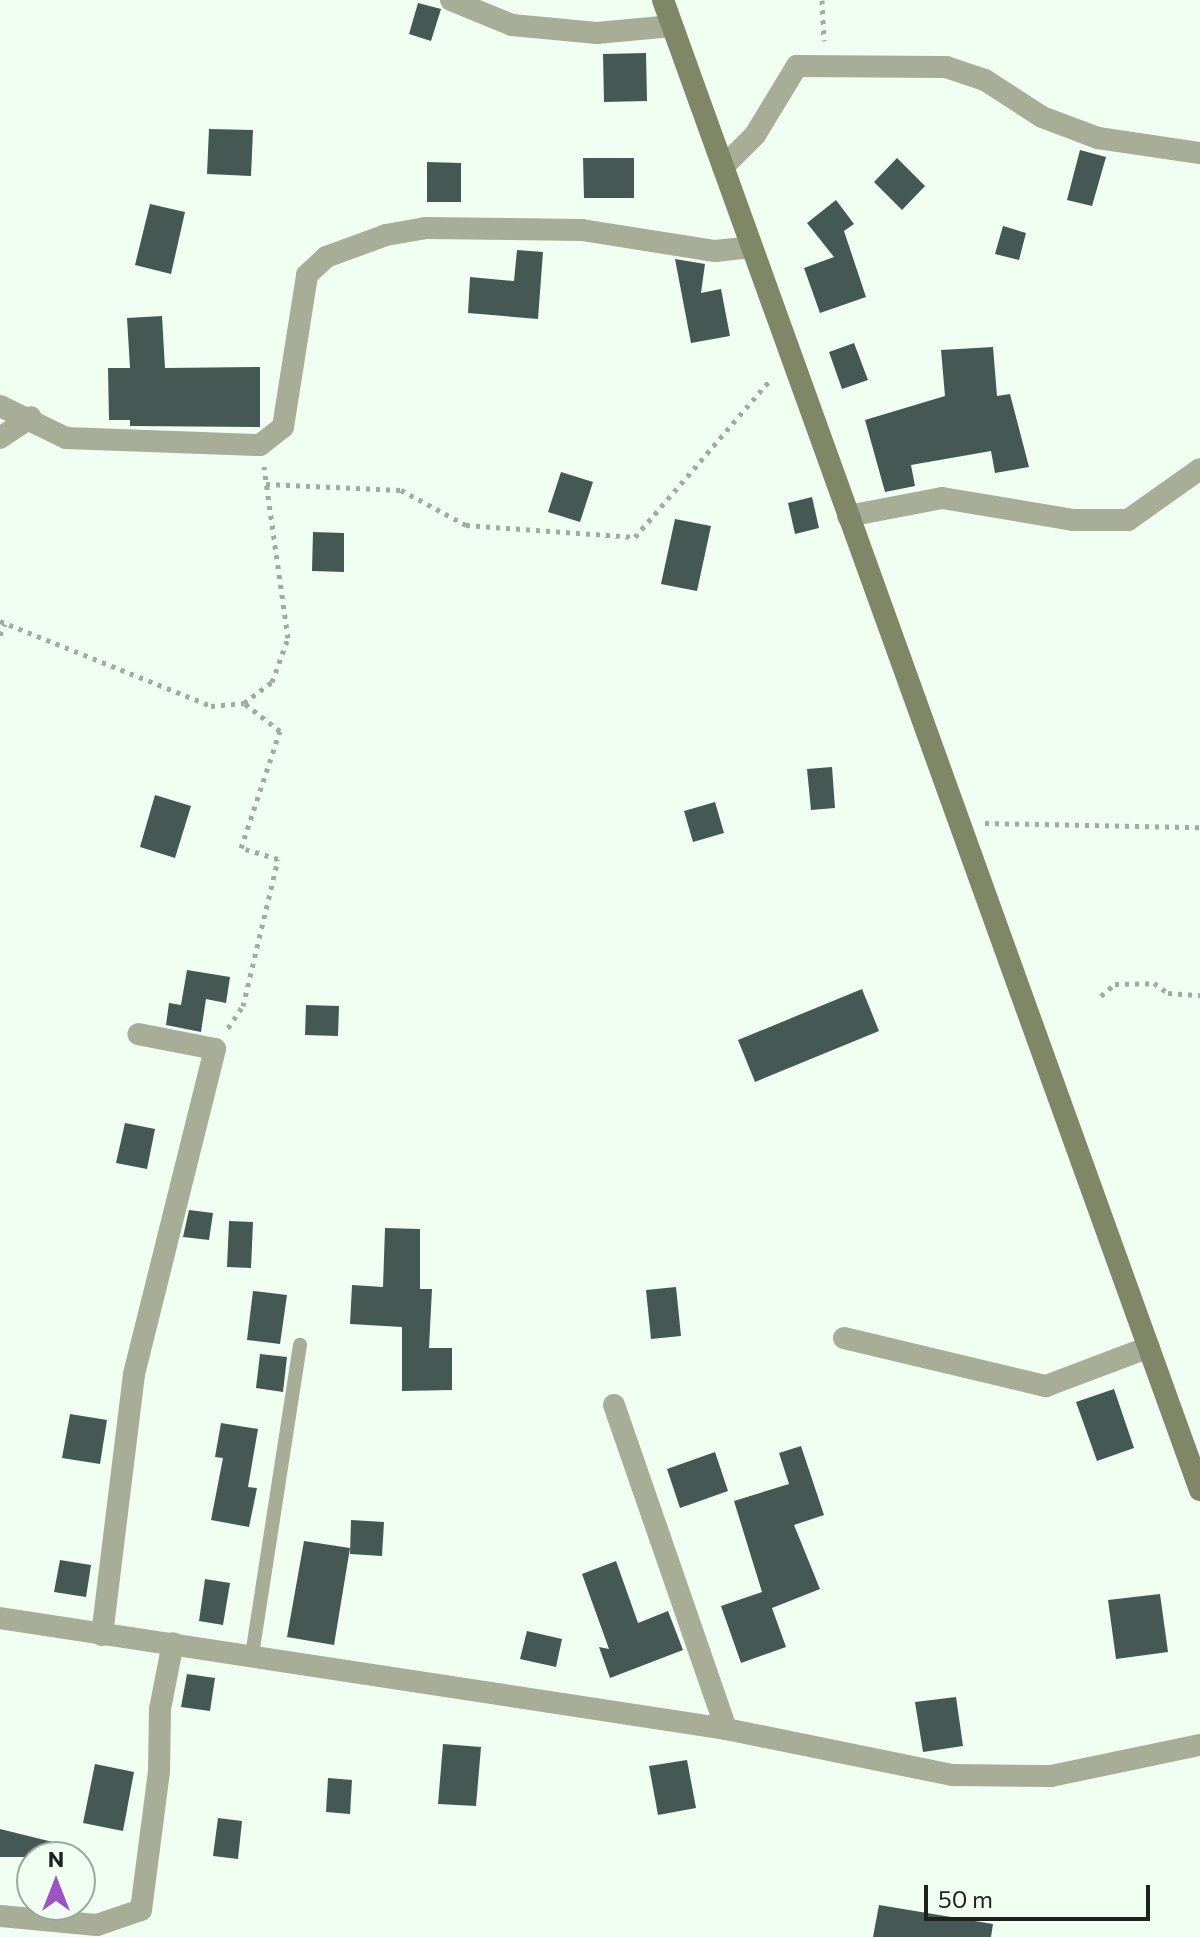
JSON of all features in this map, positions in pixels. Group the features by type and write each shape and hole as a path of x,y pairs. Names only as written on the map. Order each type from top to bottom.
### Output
{"main road":[{"path":"663,0 1200,1490"}],"street":[{"path":"451,0 512,25 597,33 672,26"},
{"path":"723,167 755,135 797,66 946,67 985,80 1042,117 1098,138 1200,153"},
{"path":"0,406 31,417 66,438 260,445 283,427 307,275 326,257 386,235 425,228 582,230 715,251 752,247"},
{"path":"0,438 31,417"},
{"path":"848,516 942,498 1074,520 1128,520 1200,469"},
{"path":"102,1635 134,1374 215,1049 138,1034"},
{"path":"844,1338 1046,1386 1149,1347"},
{"path":"614,1405 726,1729"},
{"path":"0,1618 726,1729 953,1775 1051,1776 1200,1745"},
{"path":"0,1916 97,1925 141,1910 159,1772 160,1709 173,1643"}],"lane":[{"path":"252,1655 300,1345"}],"path":[{"path":"822,0 825,66"},
{"path":"266,484 401,490 466,525 635,537 791,356"},
{"path":"0,635 3,622 211,706 244,703 272,682 288,638 260,445"},
{"path":"215,1049 243,1006 278,859 241,848 280,731 244,703"},
{"path":"960,824 1200,827"},
{"path":"1101,996 1115,984 1154,983 1168,993 1200,995"}],"building":[{"path":"418,3 441,9 431,41 409,34"},
{"path":"646,53 647,101 604,102 603,54"},
{"path":"209,129 253,130 251,176 207,174"},
{"path":"1080,150 1106,157 1092,206 1067,200"},
{"path":"583,158 634,158 634,198 584,198"},
{"path":"897,158 925,186 902,210 874,182"},
{"path":"427,162 461,163 461,202 427,202"},
{"path":"836,200 854,224 844,231 866,297 820,313 804,268 834,257 807,223"},
{"path":"150,204 185,212 171,274 135,265"},
{"path":"1003,226 1026,233 1019,260 995,254"},
{"path":"517,250 543,252 538,319 468,313 470,277 514,281"},
{"path":"675,259 705,264 701,293 721,289 730,336 691,343"},
{"path":"162,316 165,368 260,367 260,427 130,426 130,420 109,420 108,368 130,368 127,318"},
{"path":"854,343 868,380 842,389 829,352"},
{"path":"993,347 997,396 1010,394 1029,467 995,473 991,451 911,465 915,486 885,492 865,420 945,396 941,350"},
{"path":"561,472 593,482 580,522 548,512"},
{"path":"812,497 819,528 795,534 788,503"},
{"path":"675,519 711,526 697,591 661,584"},
{"path":"313,532 344,533 344,572 312,571"},
{"path":"832,767 835,808 811,810 807,769"},
{"path":"155,795 191,806 175,858 140,847"},
{"path":"715,802 724,833 693,842 684,811"},
{"path":"187,970 230,977 226,1003 206,999 201,1032 166,1025 169,1003 181,1005"},
{"path":"862,989 879,1031 755,1082 738,1040"},
{"path":"306,1005 339,1006 338,1036 305,1035"},
{"path":"125,1123 155,1129 147,1169 116,1163"},
{"path":"189,1210 213,1213 209,1240 183,1237"},
{"path":"229,1221 253,1222 251,1268 227,1267"},
{"path":"385,1228 420,1229 420,1289 432,1289 429,1348 452,1348 452,1390 402,1391 402,1327 350,1324 352,1285 383,1287"},
{"path":"676,1287 681,1336 651,1339 646,1290"},
{"path":"253,1291 287,1295 280,1344 247,1340"},
{"path":"260,1354 287,1357 283,1392 256,1388"},
{"path":"1114,1389 1134,1448 1097,1461 1076,1402"},
{"path":"70,1414 107,1420 100,1464 62,1458"},
{"path":"221,1423 258,1429 248,1487 257,1488 249,1527 211,1520 223,1458 215,1457"},
{"path":"801,1446 824,1515 794,1525 820,1589 772,1608 786,1647 741,1663 721,1606 762,1592 734,1501 789,1484 779,1453"},
{"path":"715,1452 728,1491 680,1508 667,1469"},
{"path":"351,1520 384,1522 382,1556 350,1554"},
{"path":"304,1541 350,1548 334,1645 287,1637"},
{"path":"60,1560 91,1565 86,1597 54,1592"},
{"path":"616,1561 638,1623 668,1611 683,1650 610,1678 599,1647 609,1649 582,1574"},
{"path":"205,1579 230,1583 223,1625 199,1621"},
{"path":"1160,1594 1168,1652 1116,1659 1108,1600"},
{"path":"527,1631 562,1639 556,1667 520,1659"},
{"path":"187,1674 215,1678 210,1711 181,1707"},
{"path":"956,1697 963,1746 923,1752 915,1702"},
{"path":"443,1744 481,1747 476,1806 438,1804"},
{"path":"687,1760 696,1808 658,1815 649,1766"},
{"path":"95,1764 134,1772 123,1831 83,1823"},
{"path":"328,1778 352,1780 350,1814 326,1812"},
{"path":"218,1818 242,1821 238,1859 213,1856"},
{"path":"0,1829 49,1841 16,1841 16,1857 0,1857"},
{"path":"879,1905 993,1924 991,1937 873,1937"}]}
